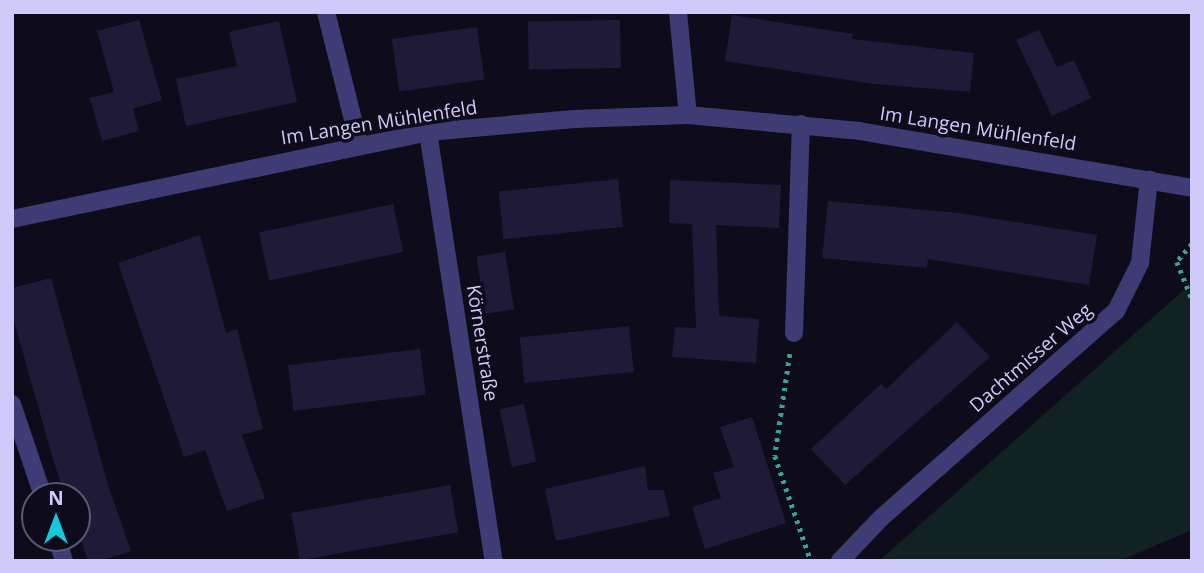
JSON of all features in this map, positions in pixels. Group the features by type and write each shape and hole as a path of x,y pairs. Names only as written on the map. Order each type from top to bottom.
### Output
{"street":[{"path":"326,12 359,143"},
{"path":"678,12 688,115"},
{"name":"Im Langen Mühlenfeld","path":"12,219 359,143 428,132 574,119 688,115 801,124 1149,179"},
{"path":"794,332 801,124"},
{"name":"Körnerstraße","path":"428,132 494,561"},
{"path":"1149,179 1192,188"},
{"name":"Dachtmisser Weg","path":"840,561 881,518 1116,311 1140,263 1149,179"},
{"path":"12,404 38,482"}],"path":[{"path":"1192,244 1177,262 1192,299"},
{"path":"794,332 775,456 811,561"}],"green space":[{"path":"1186,288 1192,304 1192,530 1119,561 879,561"}],"building":[{"path":"732,15 853,34 852,39 974,53 970,92 874,84 725,61"},
{"path":"139,20 162,100 133,109 139,131 102,141 90,98 114,92 97,31"},
{"path":"620,20 621,68 529,70 528,22"},
{"path":"279,21 297,102 186,126 176,79 237,66 229,32"},
{"path":"477,27 484,79 399,91 392,39"},
{"path":"1039,30 1057,67 1074,60 1091,98 1052,116 1016,40"},
{"path":"618,179 623,227 504,239 499,192"},
{"path":"670,180 781,185 779,228 716,225 719,316 759,319 756,363 672,357 675,327 696,328 692,224 669,223"},
{"path":"828,201 959,213 1097,235 1089,285 928,259 927,268 822,258"},
{"path":"393,204 403,252 269,280 259,232"},
{"path":"200,235 226,333 237,329 263,429 242,435 265,498 227,511 205,450 184,457 118,263"},
{"path":"505,252 514,309 485,314 476,257"},
{"path":"51,278 107,482 131,551 100,561 88,561 85,552 91,552 91,482 61,482 12,314 12,288"},
{"path":"957,322 990,357 845,485 811,449 881,384 886,389"},
{"path":"629,326 634,372 524,383 520,337"},
{"path":"420,349 426,395 294,411 288,365"},
{"path":"524,404 536,462 512,467 500,409"},
{"path":"752,417 786,523 705,549 692,507 721,498 713,473 734,467 720,427"},
{"path":"645,466 648,490 664,490 670,516 556,541 545,489"},
{"path":"450,485 458,532 300,560 291,513"}]}
